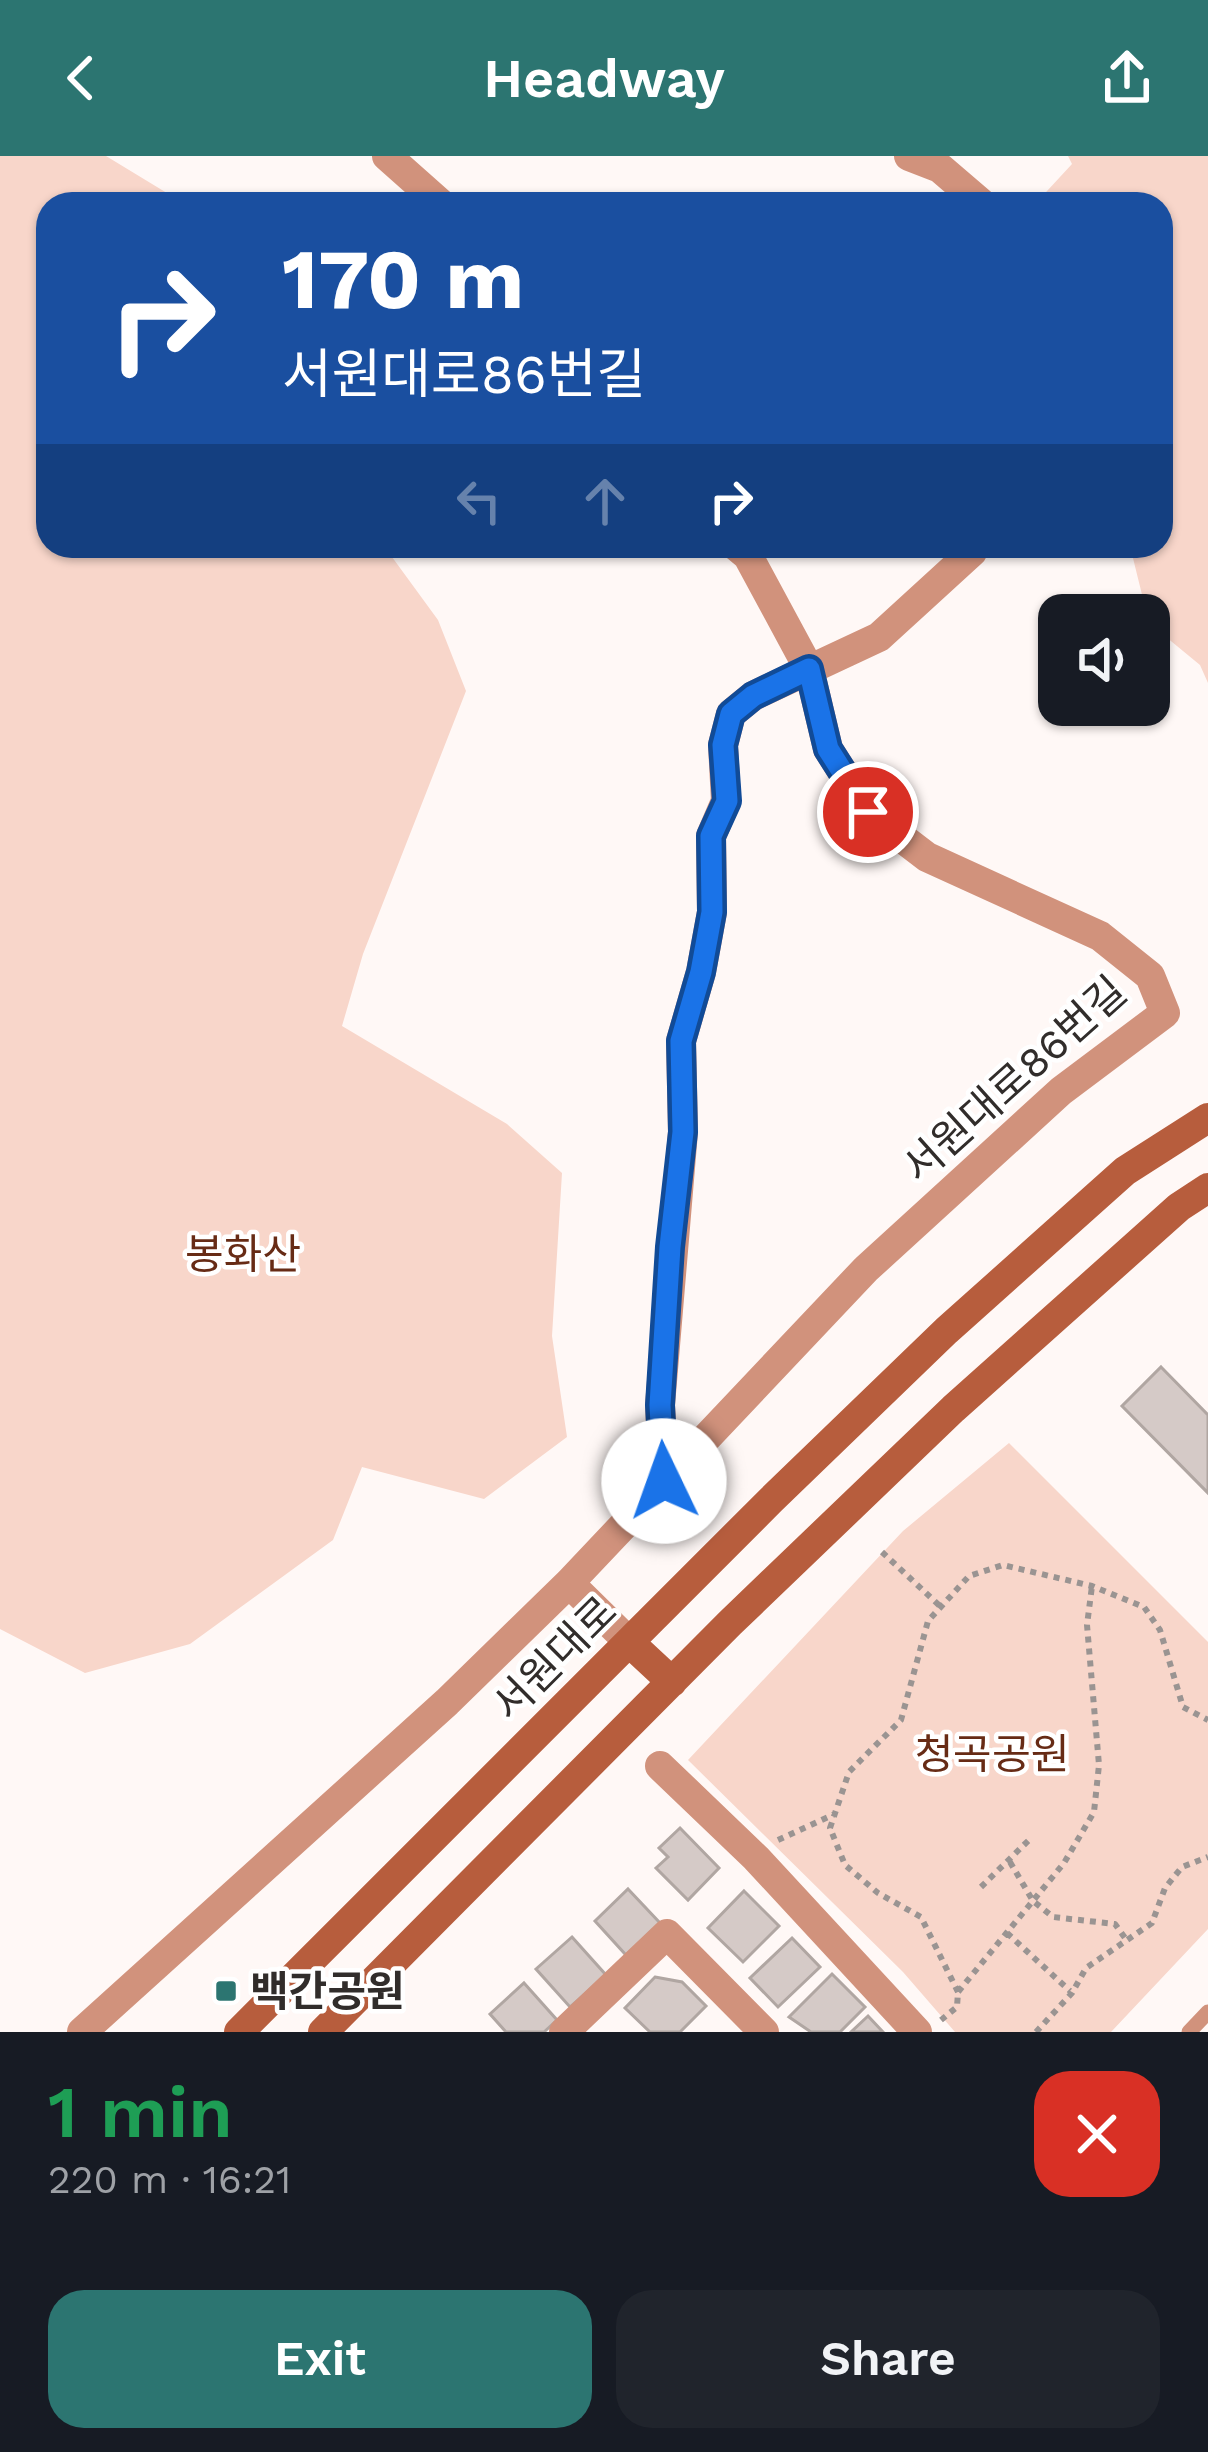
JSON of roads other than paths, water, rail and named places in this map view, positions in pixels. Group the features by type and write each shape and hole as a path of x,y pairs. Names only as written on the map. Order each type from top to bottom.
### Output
{"street":[{"path":"387,156 428,192"},
{"path":"909,156 940,168 968,192"},
{"name":"서원대로86번길","path":"82,2032 447,1702 569,1583 866,1269 1061,1091 1165,1013 1150,976 1100,936 928,857 868,812 828,749 809,669 749,558"},
{"path":"664,1481 660,1405 683,1132 681,1041 712,912 711,836 727,801 723,745 731,714 753,696 879,637 965,558"},
{"name":"서원대로","path":"239,2032 946,1330 1125,1172 1208,1118"},
{"path":"323,2032 952,1409 1179,1207 1208,1188"},
{"path":"569,1583 672,1682"},
{"path":"660,1766 756,1858 920,2032"},
{"path":"565,2032 667,1934 764,2032"}],"lane":[{"path":"1189,2032 1208,2012"}],"place":[{"name":"백간공원","path":"226,1991"}],"park label":[{"name":"봉화산","path":"243,1254"},
{"name":"청곡공원","path":"992,1754"}]}
